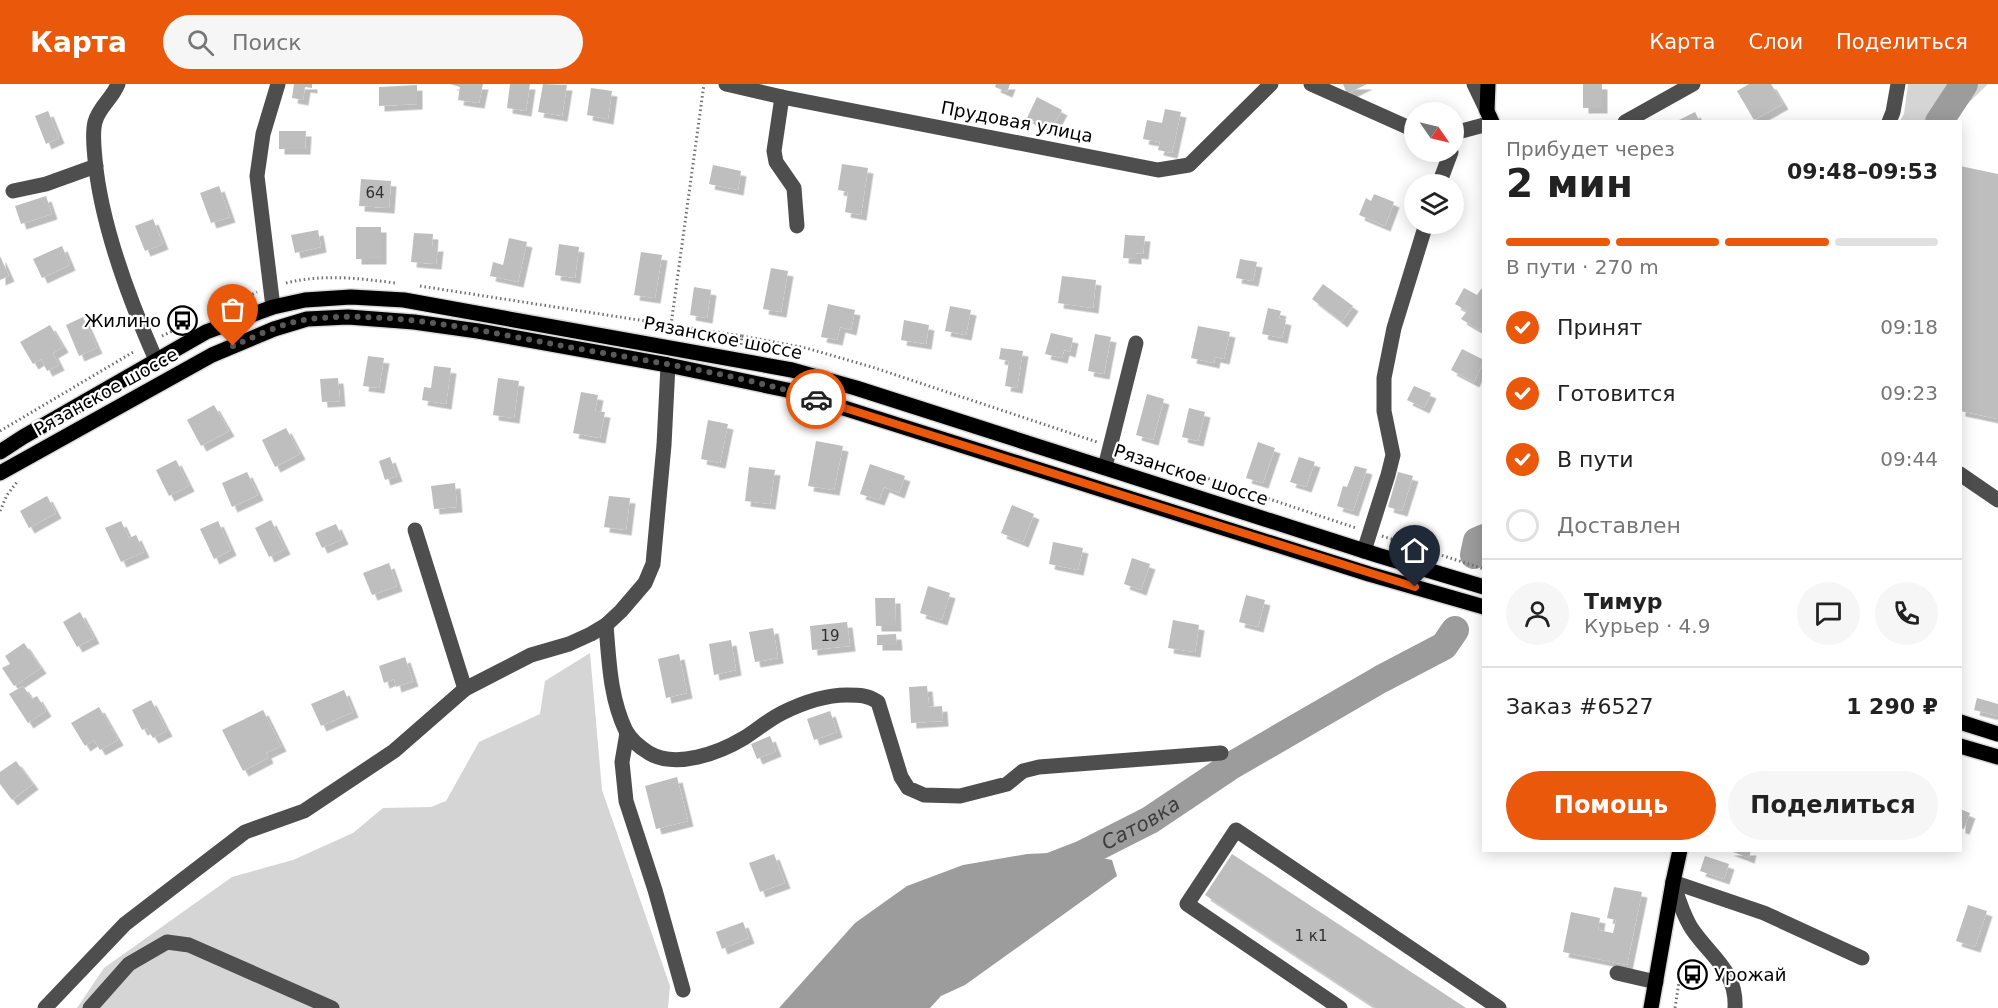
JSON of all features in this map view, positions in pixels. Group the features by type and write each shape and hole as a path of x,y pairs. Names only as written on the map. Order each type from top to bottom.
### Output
{"main road":[{"path":"1487,119 1488,84"},
{"name":"Рязанское шоссе","path":"0,453 23,437 206,332 273,307 305,300 351,297 404,300 792,370 856,388 1364,551 1482,586"},
{"name":"Рязанское шоссе","path":"1,474 212,355 274,329 307,319 348,317 414,322 478,331 668,365 787,390 1369,574 1482,606"},
{"path":"1962,723 1998,734"},
{"path":"1962,747 1998,758"},
{"path":"1651,1008 1680,852"}],"street":[{"path":"118,84 115,92 98,111 94,125 96,166 108,224 132,306 156,360"},
{"path":"273,307 256,176 263,134 278,84"},
{"name":"Прудовая улица","path":"726,84 782,97 802,99 1158,170 1189,165 1271,84"},
{"path":"802,99 807,84"},
{"path":"1311,84 1404,126"},
{"path":"1474,84 1487,119"},
{"path":"1629,120 1693,84"},
{"path":"1889,120 1893,112 1898,84"},
{"path":"782,97 774,151 776,162 794,188 797,226"},
{"path":"1464,131 1482,122"},
{"path":"13,191 46,184 96,166"},
{"path":"1364,551 1393,455 1384,411 1384,378 1394,328 1423,234"},
{"path":"1105,467 1136,343"},
{"path":"45,1008 124,924 245,831 304,811 394,751 465,689 531,655 569,644 606,624 621,611 645,583 653,564 664,445 668,365"},
{"path":"1962,475 1998,500"},
{"path":"415,530 465,689"},
{"path":"606,624 611,686 627,733 640,747 652,755 666,759 685,759 721,749 743,739 782,713 810,701 838,695 868,696 878,702 901,777 908,788 924,795 960,796 1007,784 1023,771 1039,767 1221,753"},
{"path":"627,733 622,762 626,801 655,890 682,990"},
{"path":"1337,1007 1187,904 1236,830 1499,1008"},
{"path":"1673,882 1764,913 1862,958"},
{"path":"1673,882 1691,928 1732,981 1736,994 1735,1008"},
{"path":"90,1008 129,964 167,942 189,945 332,1008"},
{"path":"1617,974 1656,982"}],"path":[{"path":"672,325 704,84"},
{"path":"220,310 270,286 304,278 346,277 403,284"},
{"path":"415,285 742,336 738,360"},
{"path":"0,431 149,343 179,328"},
{"path":"1675,1008 1679,982"}],"shaded area":[{"path":"1908,84 1988,84 1951,120 1901,120 1904,114"},
{"path":"590,653 602,790 670,986 668,1008 77,1008 104,968 232,877 293,860 353,833 383,808 431,807 446,801 479,742 540,714 545,681"},
{"path":"1072,852 1112,860 1117,876 965,985 941,996 930,1008 779,1008 855,923 907,886 963,865 1027,854"}],"building":[{"path":"294,84 312,84 312,88 305,87 303,100 292,98"},
{"path":"450,84 483,84 479,103 458,100 460,87"},
{"path":"510,84 530,84 526,111 507,108"},
{"path":"543,84 567,85 562,116 538,112"},
{"path":"996,84 1010,84 1007,92 995,87"},
{"path":"1343,84 1367,84 1347,94"},
{"path":"1583,84 1602,84 1602,108 1583,108"},
{"path":"1749,84 1771,84 1783,104 1754,120 1737,91"},
{"path":"417,85 417,104 379,106 379,87"},
{"path":"591,88 612,91 608,119 587,115"},
{"path":"1037,97 1062,110 1051,130 1027,118"},
{"path":"1165,109 1181,112 1172,153 1158,150 1160,142 1143,139 1147,120 1162,123"},
{"path":"48,111 59,138 46,144 35,116"},
{"path":"1695,112 1699,120 1679,120"},
{"path":"279,131 306,131 305,149 279,149"},
{"path":"842,164 868,168 861,215 845,212 848,192 838,190"},
{"path":"713,165 741,171 738,190 709,184"},
{"path":"1962,166 1998,174 1998,419 1962,411"},
{"path":"361,179 391,181 389,208 359,206"},
{"path":"219,186 230,217 211,223 200,193"},
{"path":"1374,194 1394,202 1385,226 1359,215 1366,198 1371,201"},
{"path":"46,196 52,214 21,224 15,206"},
{"path":"153,219 163,244 145,251 135,226"},
{"path":"356,227 381,227 381,259 356,259"},
{"path":"318,230 321,247 295,253 291,235"},
{"path":"414,233 433,234 432,246 438,246 436,264 411,262"},
{"path":"1125,235 1145,236 1143,254 1136,253 1136,259 1123,258"},
{"path":"509,238 527,242 518,282 490,276 493,262 503,265"},
{"path":"559,244 579,247 575,278 555,275"},
{"path":"62,246 70,265 42,278 33,259"},
{"path":"641,252 662,255 655,298 634,295"},
{"path":"0,256 9,276 0,280"},
{"path":"1240,259 1257,262 1253,281 1236,278"},
{"path":"771,268 788,271 781,312 763,309"},
{"path":"1062,276 1096,280 1093,308 1058,303"},
{"path":"1323,284 1353,306 1342,322 1312,299"},
{"path":"694,287 711,290 707,318 690,315"},
{"path":"1464,288 1477,295 1482,289 1482,327 1480,330 1461,319 1467,311 1455,304"},
{"path":"828,304 855,310 851,330 840,327 837,340 821,337"},
{"path":"950,306 971,310 966,335 945,331"},
{"path":"1268,308 1281,311 1279,318 1286,320 1282,338 1262,334"},
{"path":"83,317 97,348 79,356 66,325"},
{"path":"904,320 929,325 926,344 901,340"},
{"path":"50,325 63,347 53,353 59,365 47,371 41,359 33,364 20,342"},
{"path":"1198,326 1230,332 1224,359 1215,357 1214,363 1191,358"},
{"path":"1051,333 1073,338 1070,352 1064,350 1062,358 1045,354"},
{"path":"1095,334 1111,337 1104,374 1088,371"},
{"path":"1001,348 1023,351 1017,388 1005,386 1009,361 999,359"},
{"path":"1462,349 1482,359 1474,382 1451,370"},
{"path":"368,356 384,358 379,388 363,386"},
{"path":"434,366 451,368 446,404 422,400 424,387 431,388"},
{"path":"338,378 340,401 322,402 320,379"},
{"path":"498,378 519,381 514,418 493,415"},
{"path":"1414,386 1431,393 1424,408 1407,400"},
{"path":"581,392 598,395 595,411 605,412 600,438 573,433"},
{"path":"1147,394 1164,399 1153,440 1136,435"},
{"path":"214,405 229,431 201,446 187,420"},
{"path":"1189,408 1205,412 1198,441 1182,437"},
{"path":"708,420 728,424 720,463 701,459"},
{"path":"286,428 300,454 275,467 262,440"},
{"path":"816,441 843,446 834,490 808,486"},
{"path":"1258,442 1275,448 1263,483 1246,478"},
{"path":"390,457 397,476 385,480 379,461"},
{"path":"1299,457 1315,462 1306,487 1290,482"},
{"path":"176,460 189,486 169,496 156,470"},
{"path":"870,464 905,476 899,493 884,487 879,500 860,494"},
{"path":"1355,466 1367,469 1353,511 1337,506 1343,486 1347,487"},
{"path":"749,467 775,470 770,504 745,501"},
{"path":"247,472 258,495 232,507 222,483"},
{"path":"1398,472 1413,476 1402,511 1388,507"},
{"path":"455,483 457,507 434,509 431,486"},
{"path":"47,496 56,513 29,528 20,511"},
{"path":"609,496 630,498 626,530 604,527"},
{"path":"1012,505 1034,514 1023,542 1001,533"},
{"path":"271,520 285,549 269,557 255,528"},
{"path":"121,521 129,538 136,535 144,552 121,562 105,528"},
{"path":"218,521 231,550 214,559 200,529"},
{"path":"336,524 343,539 322,548 315,533"},
{"path":"1053,542 1083,548 1078,570 1049,564"},
{"path":"1132,558 1150,564 1141,590 1124,584"},
{"path":"389,563 397,586 372,595 363,573"},
{"path":"928,586 950,593 942,620 920,613"},
{"path":"1246,595 1265,600 1258,627 1239,622"},
{"path":"875,598 895,598 896,626 876,626"},
{"path":"80,612 94,638 77,647 63,622"},
{"path":"1173,620 1199,625 1195,652 1168,648"},
{"path":"847,622 850,646 812,650 810,626"},
{"path":"773,628 778,658 755,662 749,632"},
{"path":"896,634 897,645 877,645 877,635"},
{"path":"731,640 736,670 714,675 709,644"},
{"path":"24,643 41,668 14,686 2,668 10,664 5,656"},
{"path":"679,654 687,693 666,698 658,659"},
{"path":"405,657 413,681 396,687 394,679 384,683 379,666"},
{"path":"23,686 32,699 37,696 46,711 28,723 9,694"},
{"path":"927,686 929,707 942,706 943,721 911,723 909,687"},
{"path":"344,690 353,712 321,726 311,704"},
{"path":"1977,698 1998,704 1998,716 1974,710"},
{"path":"151,700 167,731 153,738 147,728 142,730 132,710"},
{"path":"99,707 118,740 100,750 94,740 85,746 71,723"},
{"path":"263,710 281,746 266,753 268,758 243,771 222,730"},
{"path":"830,711 837,732 814,740 807,719"},
{"path":"770,736 776,751 757,759 751,744"},
{"path":"16,761 33,784 12,800 0,784 0,772"},
{"path":"677,777 688,821 656,829 645,786"},
{"path":"1962,810 1970,813 1964,829 1962,828"},
{"path":"1733,852 1750,852 1749,858"},
{"path":"774,854 785,883 760,892 749,863"},
{"path":"1232,854 1466,1008 1376,1008 1205,895"},
{"path":"1705,856 1729,864 1724,879 1700,871"},
{"path":"1614,887 1642,892 1627,965 1563,952 1571,912 1600,918 1598,930 1613,933 1616,920 1607,918"},
{"path":"1968,905 1987,911 1975,947 1956,941"},
{"path":"743,922 749,938 722,949 716,932"}],"waterway":[{"name":"Сатовка","path":"1940,120 1964,84"},
{"name":"Сатовка","path":"1474,555 1477,541 1482,539"},
{"name":"Сатовка","path":"1047,868 1083,854 1150,820 1229,767 1381,679 1444,646 1455,630"}],"way so far":[{"path":"233,346 274,329 307,319 348,317 414,322 478,331 668,365 787,390 816,399"}],"place":[{"name":"Жилино","path":"182,321"},
{"name":"Урожай","path":"1693,975"}],"route":[{"path":"816,399 1415,587"}]}
